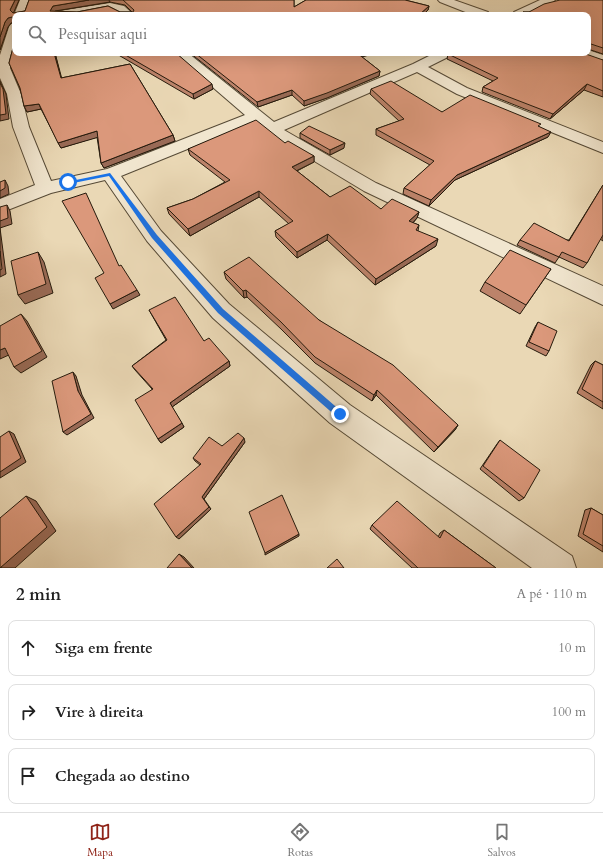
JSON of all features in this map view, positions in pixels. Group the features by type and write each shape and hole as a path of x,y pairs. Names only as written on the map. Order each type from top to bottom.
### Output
{"street":[{"path":"21,12 26,0"},
{"path":"444,0 476,12"},
{"path":"524,12 549,0"},
{"path":"76,12 110,6 120,8 125,12"},
{"path":"12,37 3,68 14,94 21,127 45,188"},
{"path":"184,56 272,129 370,187 603,296"},
{"path":"272,129 418,67 440,56"},
{"path":"591,56 603,60"},
{"path":"418,67 462,91 603,148"},
{"path":"0,206 45,188 110,174 189,143 212,132 257,116"},
{"path":"110,174 154,236 227,316 340,414 560,568"}],"building":[{"path":"0,0 15,0 10,10 12,12 12,17 8,18 5,22 0,37"},
{"path":"29,0 89,0 53,6 50,11 77,12 19,12 25,11"},
{"path":"123,0 294,0 294,7 306,0 405,0 429,6 422,12 133,12 134,10"},
{"path":"560,0 603,0 603,48 591,44 591,12 529,12 544,4"},
{"path":"108,6 120,12 77,12"},
{"path":"12,52 12,56 55,56 61,78 130,64 173,135 101,163 97,131 58,143 39,104 24,106 20,88 9,63"},
{"path":"127,56 179,56 212,84 193,94"},
{"path":"199,56 361,56 380,71 304,101 292,90 257,102"},
{"path":"452,56 591,56 603,60 603,91 587,84 553,114 483,87 498,78"},
{"path":"391,81 442,112 470,95 541,124 538,126 551,132 457,175 431,200 404,188 434,161 376,129 404,119 371,89"},
{"path":"0,83 3,89 6,114 0,115"},
{"path":"256,120 285,143 288,141 314,156 292,167 330,197 350,186 381,209 392,199 419,212 409,221 419,225 416,230 438,239 376,279 328,234 297,252 275,231 293,221 259,191 188,229 167,208 193,199 230,180 188,149"},
{"path":"309,126 345,143 330,150 300,133"},
{"path":"5,180 5,188 0,191 0,182"},
{"path":"603,185 603,235 587,263 562,252 559,257 520,240 534,223 569,241"},
{"path":"86,193 119,266 121,265 137,290 110,304 95,278 104,273 62,201"},
{"path":"7,205 8,218 0,221 0,207"},
{"path":"510,250 551,269 526,305 485,282"},
{"path":"0,251 2,269 0,270"},
{"path":"38,252 46,284 18,295 11,261"},
{"path":"249,257 319,320 393,365 458,425 438,447 377,390 374,395 315,357 281,322 246,290 243,291 224,272"},
{"path":"175,297 204,341 209,338 229,361 170,403 182,423 158,439 135,400 153,389 132,366 167,340 149,310"},
{"path":"21,314 42,351 14,367 5,348 0,350 0,326"},
{"path":"538,322 557,331 549,351 529,342"},
{"path":"595,361 603,365 603,402 582,389"},
{"path":"73,372 78,391 91,414 63,432 52,381"},
{"path":"9,431 21,458 0,472 0,437"},
{"path":"238,433 244,438 202,497 209,507 176,537 154,504 201,464 193,458 209,437 222,446"},
{"path":"500,440 540,470 524,498 483,466"},
{"path":"282,495 299,534 265,553 249,512"},
{"path":"26,496 47,527 0,568 0,518"},
{"path":"397,501 440,538 444,530 496,568 418,568 372,525"},
{"path":"591,508 603,515 603,546 583,534"},
{"path":"179,554 192,568 167,568"},
{"path":"337,559 344,568 327,568"}],"route":[{"path":"68,182 110,174 154,236 221,311 340,414"}]}
